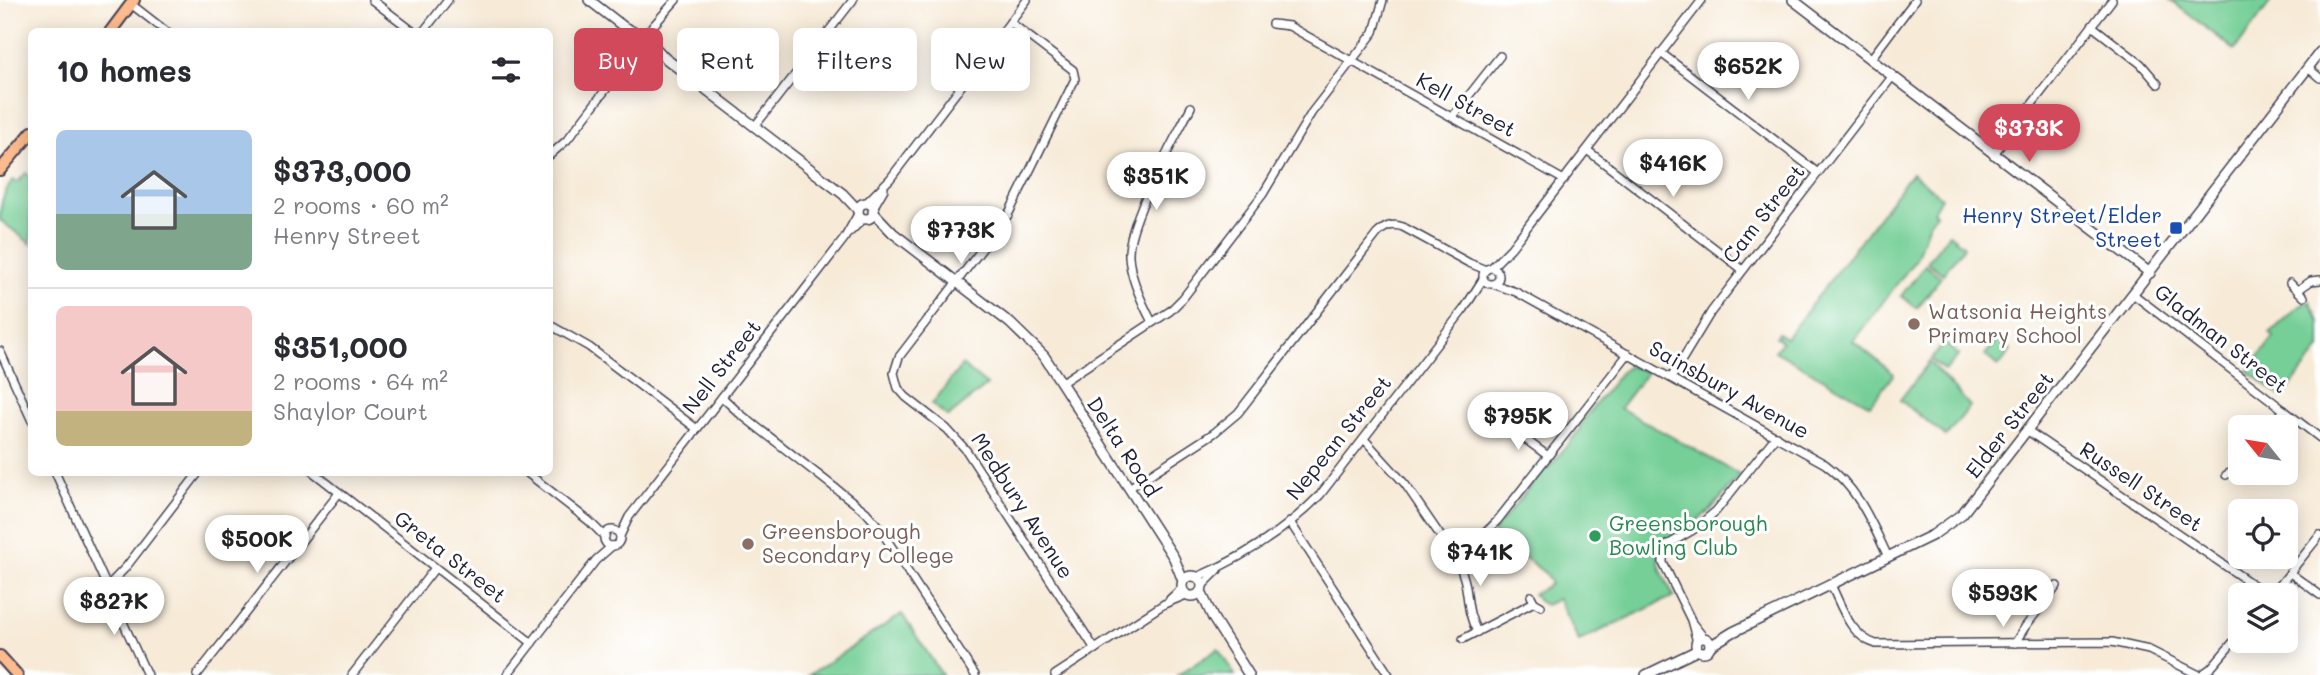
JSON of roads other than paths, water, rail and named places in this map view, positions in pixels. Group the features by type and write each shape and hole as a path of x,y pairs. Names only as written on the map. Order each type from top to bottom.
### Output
{"main road":[{"path":"113,28 133,2"},
{"path":"0,178 4,166 28,137"},
{"path":"0,656 17,675"}],"street":[{"path":"373,0 409,28"},
{"path":"426,28 448,0"},
{"path":"589,0 625,28"},
{"path":"655,28 677,0"},
{"path":"755,127 853,0"},
{"name":"Nell Street","path":"507,675 1027,0"},
{"path":"1060,383 1180,303 1258,201 1312,112 1374,32 1383,0"},
{"name":"Nepean Street","path":"1055,675 1290,522 1320,495 1702,0"},
{"path":"1793,0 2150,273"},
{"path":"1870,60 1915,0"},
{"path":"1993,155 2112,0"},
{"path":"133,2 162,28"},
{"name":"Medbury Avenue","path":"1010,22 1073,70 1075,79 1013,208 900,357 894,373 897,385 906,397 947,429 966,450 1095,649"},
{"name":"Kell Street","path":"1272,24 1289,26 1564,180"},
{"path":"2092,26 2141,64 2158,84"},
{"name":"Elder Street","path":"1646,675 1702,643 1733,632 1933,535 1962,514 2320,52"},
{"path":"1661,53 1818,173"},
{"name":"Delta Road","path":"663,56 1010,323 1044,356 1249,675"},
{"path":"1452,117 1500,56"},
{"path":"2308,68 2320,78"},
{"name":"Cam Street","path":"1671,378 1696,333 1892,77"},
{"path":"553,152 567,140 605,91"},
{"path":"1152,323 1130,266 1130,236 1191,107"},
{"path":"1587,150 1743,270"},
{"name":"Sainsbury Avenue","path":"1129,488 1214,433 1238,413 1377,234 1385,227 1404,226 1516,292 1825,464 1849,485 1864,506 1888,556"},
{"path":"2298,290 2311,281 2320,280"},
{"path":"2290,283 2304,297"},
{"name":"Gladman Street","path":"2133,294 2320,438"},
{"path":"553,327 589,347 697,429"},
{"path":"0,351 28,412"},
{"path":"1361,442 1386,463 1412,493 1444,541 1456,549 1463,547 1491,528 1628,354"},
{"path":"720,399 866,512 878,526 975,675"},
{"path":"2280,415 2284,410"},
{"path":"1506,425 1548,456"},
{"name":"Russell Street","path":"2028,431 2252,583"},
{"path":"1702,643 1664,566 1663,551 1716,511 1776,436"},
{"path":"57,476 147,675"},
{"path":"107,587 126,567 196,476"},
{"name":"Greta Street","path":"318,476 532,643"},
{"path":"532,476 611,537"},
{"path":"197,675 339,493"},
{"path":"1290,522 1388,675"},
{"path":"2281,583 2320,535"},
{"path":"1456,549 1468,611 1477,632"},
{"path":"352,675 435,568"},
{"path":"2290,573 2320,595"},
{"path":"1831,584 1854,630 1864,639 1876,644 2123,644 2148,650 2200,675 2226,651"},
{"path":"2015,643 2057,586"},
{"path":"1463,639 1535,601"},
{"path":"2211,675 2228,649"},
{"path":"2181,665 2192,675"}],"place":[{"name":"Henry Street/Elder Street","path":"2176,228"},
{"name":"Watsonia Heights Primary School","path":"1914,324"},
{"name":"Greensborough Bowling Club","path":"1595,536"},
{"name":"Greensborough Secondary College","path":"748,544"}]}
